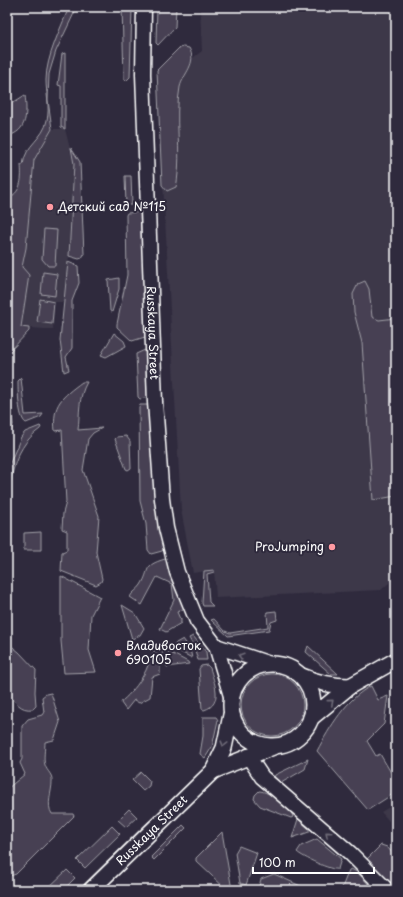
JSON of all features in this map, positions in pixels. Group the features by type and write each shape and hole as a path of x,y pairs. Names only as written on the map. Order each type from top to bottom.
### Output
{"main road":[{"name":"Russkaya Street","path":"144,7 143,74 155,402 162,499 170,547 179,578 197,621 216,646 231,696"},
{"path":"216,646 267,664 284,665 302,676 318,683 334,686 350,686"},
{"path":"267,664 253,668 242,677 235,686 231,696 232,715 234,722 246,736 260,744 274,746 290,742 297,737 311,718 350,686 396,660"},
{"path":"302,676 312,694 313,709 311,718"},
{"name":"Russkaya Street","path":"91,890 213,770 224,748 232,715"},
{"name":"Russkaya Street","path":"213,770 274,746"},
{"path":"248,756 262,777 350,853 386,890"}],"shaded area":[{"path":"69,7 77,7 56,51 49,74 48,100 52,129 34,160 26,248 22,267 29,275 21,327 29,328 29,331 11,350 7,360 7,219 12,215 9,198 19,188 21,179 21,165 23,165 27,152 45,127 48,110 46,80 48,62"},
{"path":"122,7 132,8 130,77 126,81 124,79"},
{"path":"157,7 176,7 175,27 158,45 156,43"},
{"path":"200,7 396,7 396,339 373,500 396,496 396,577 381,590 216,598 214,570 193,573 181,510 159,109 170,75 202,51"},
{"path":"179,48 189,48 192,59 180,87 178,99 179,159 177,182 176,187 167,191 162,185 157,70"},
{"path":"65,53 65,129 61,127 61,86 58,85 62,54"},
{"path":"7,95 14,102 25,95 26,114 25,120 19,130 14,134 7,136"},
{"name":"Детский сад №115","path":"52,129 65,129 74,164 69,256 64,302 55,302 53,330 21,327 29,275 22,267 26,248 34,160"},
{"path":"71,148 80,162 84,254 82,258 79,259 69,256 74,164"},
{"path":"125,176 131,176 132,205 126,205"},
{"path":"140,212 147,332 145,337 132,341 117,327 117,324 127,275 126,215 127,213"},
{"path":"44,229 57,230 55,266 48,266 42,259"},
{"path":"68,262 78,266 79,283 72,301 72,348 66,357 69,370 64,372 60,340"},
{"path":"43,272 57,274 55,296 41,294"},
{"path":"119,278 119,289 112,312 110,311 108,280"},
{"path":"365,281 369,289 372,317 379,320 396,318 396,496 373,500 362,343 354,312 353,294 358,284"},
{"path":"40,299 54,302 52,324 37,322"},
{"path":"114,333 124,341 126,346 106,357 101,355"},
{"path":"145,350 147,353 149,397 140,399 138,397 136,354"},
{"path":"7,360 13,425 7,440"},
{"path":"21,378 25,415 43,414 41,417 26,423 21,416 19,404 18,381"},
{"path":"82,382 87,382 81,399 78,430 102,428 93,433 88,439 83,470 99,516 96,552 102,579 101,582 96,585 61,571 62,552 67,550 67,531 62,529 63,513 66,502 62,430 55,431 54,422 55,414 60,402 69,392"},
{"path":"140,405 148,405 150,407 155,499 164,548 162,551 151,554 148,550 146,524 140,501"},
{"path":"40,426 40,429 30,437 23,447 17,459 10,484 9,522 7,522 7,470 21,437 25,432"},
{"path":"126,436 130,441 131,468 128,470 126,469 115,439 117,437"},
{"path":"41,532 41,550 24,550 24,533"},
{"path":"165,559 168,560 184,609 177,612 180,619 181,618 181,623 166,632 160,629 174,600 172,584 157,577 142,605 130,597 141,585 150,566"},
{"path":"214,570 214,572 207,574 209,602 213,606 203,606 204,571"},
{"path":"61,576 100,597 91,615 89,650 96,672 64,673 61,641"},
{"path":"122,605 135,613 144,628 140,635 132,639"},
{"path":"276,611 277,620 271,622 269,630 228,636 211,620 214,619 225,631 230,633 268,627 267,612"},
{"path":"193,636 206,652 207,660 198,660 194,647 189,638"},
{"path":"7,638 9,644 36,670 36,706 33,709 21,707 7,694"},
{"path":"183,639 190,649 192,658 173,648 176,643"},
{"path":"161,645 164,648 160,660 160,674 152,677 150,697 139,703 134,700 126,710 121,703 122,701 139,682 146,670 152,654"},
{"path":"308,646 338,674 331,674 306,652"},
{"path":"169,652 188,662 189,664 167,667 165,660"},
{"path":"207,665 210,668 214,680 216,698 210,707 204,710 202,709 199,669 201,666"},
{"path":"272,674 289,679 294,683 298,688 303,705 298,722 294,727 289,731 272,736 255,731 250,727 246,722 241,705 246,688 250,683 255,679"},
{"path":"371,686 378,700 388,696 384,724 367,741 376,756 380,754 396,781 396,792 368,810 317,751 333,723 346,706 354,698"},
{"path":"51,693 60,722 54,740 45,742 44,763 52,779 49,807 52,814 73,814 74,816 16,874 7,877 7,789 25,774 20,763 22,759 22,726 28,719 42,715 44,712 42,697"},
{"path":"203,717 216,717 218,720 212,747 205,758 200,754 203,736"},
{"path":"308,759 305,769 281,783 274,778 275,775"},
{"path":"141,772 150,781 149,786 143,791 132,780"},
{"path":"259,791 279,800 284,804 293,817 291,818 260,806 254,799 255,795"},
{"path":"396,803 396,829 381,812"},
{"path":"129,809 137,817 126,827 118,820"},
{"path":"298,819 309,829 309,832 292,838"},
{"path":"149,821 151,821 151,824 83,890 78,890"},
{"path":"183,825 186,828 154,860 151,857"},
{"path":"112,826 120,834 85,868 77,860"},
{"path":"222,832 232,890 227,890 196,861 196,858"},
{"path":"317,839 341,859 338,869 330,868 317,863 297,852 301,846"},
{"path":"381,845 387,847 396,857 396,890 366,860"},
{"path":"239,846 257,853 246,885 240,883 235,853"},
{"path":"351,869 357,872 374,890 341,890 349,870"},
{"path":"67,870 75,878 63,890 46,890"},
{"path":"274,874 305,888 304,890 258,890 261,879"}],"place":[{"name":"Детский сад №115","path":"50,207"},
{"name":"ProJumping","path":"332,547"},
{"name":"Владивосток 690105","path":"118,653"}]}
